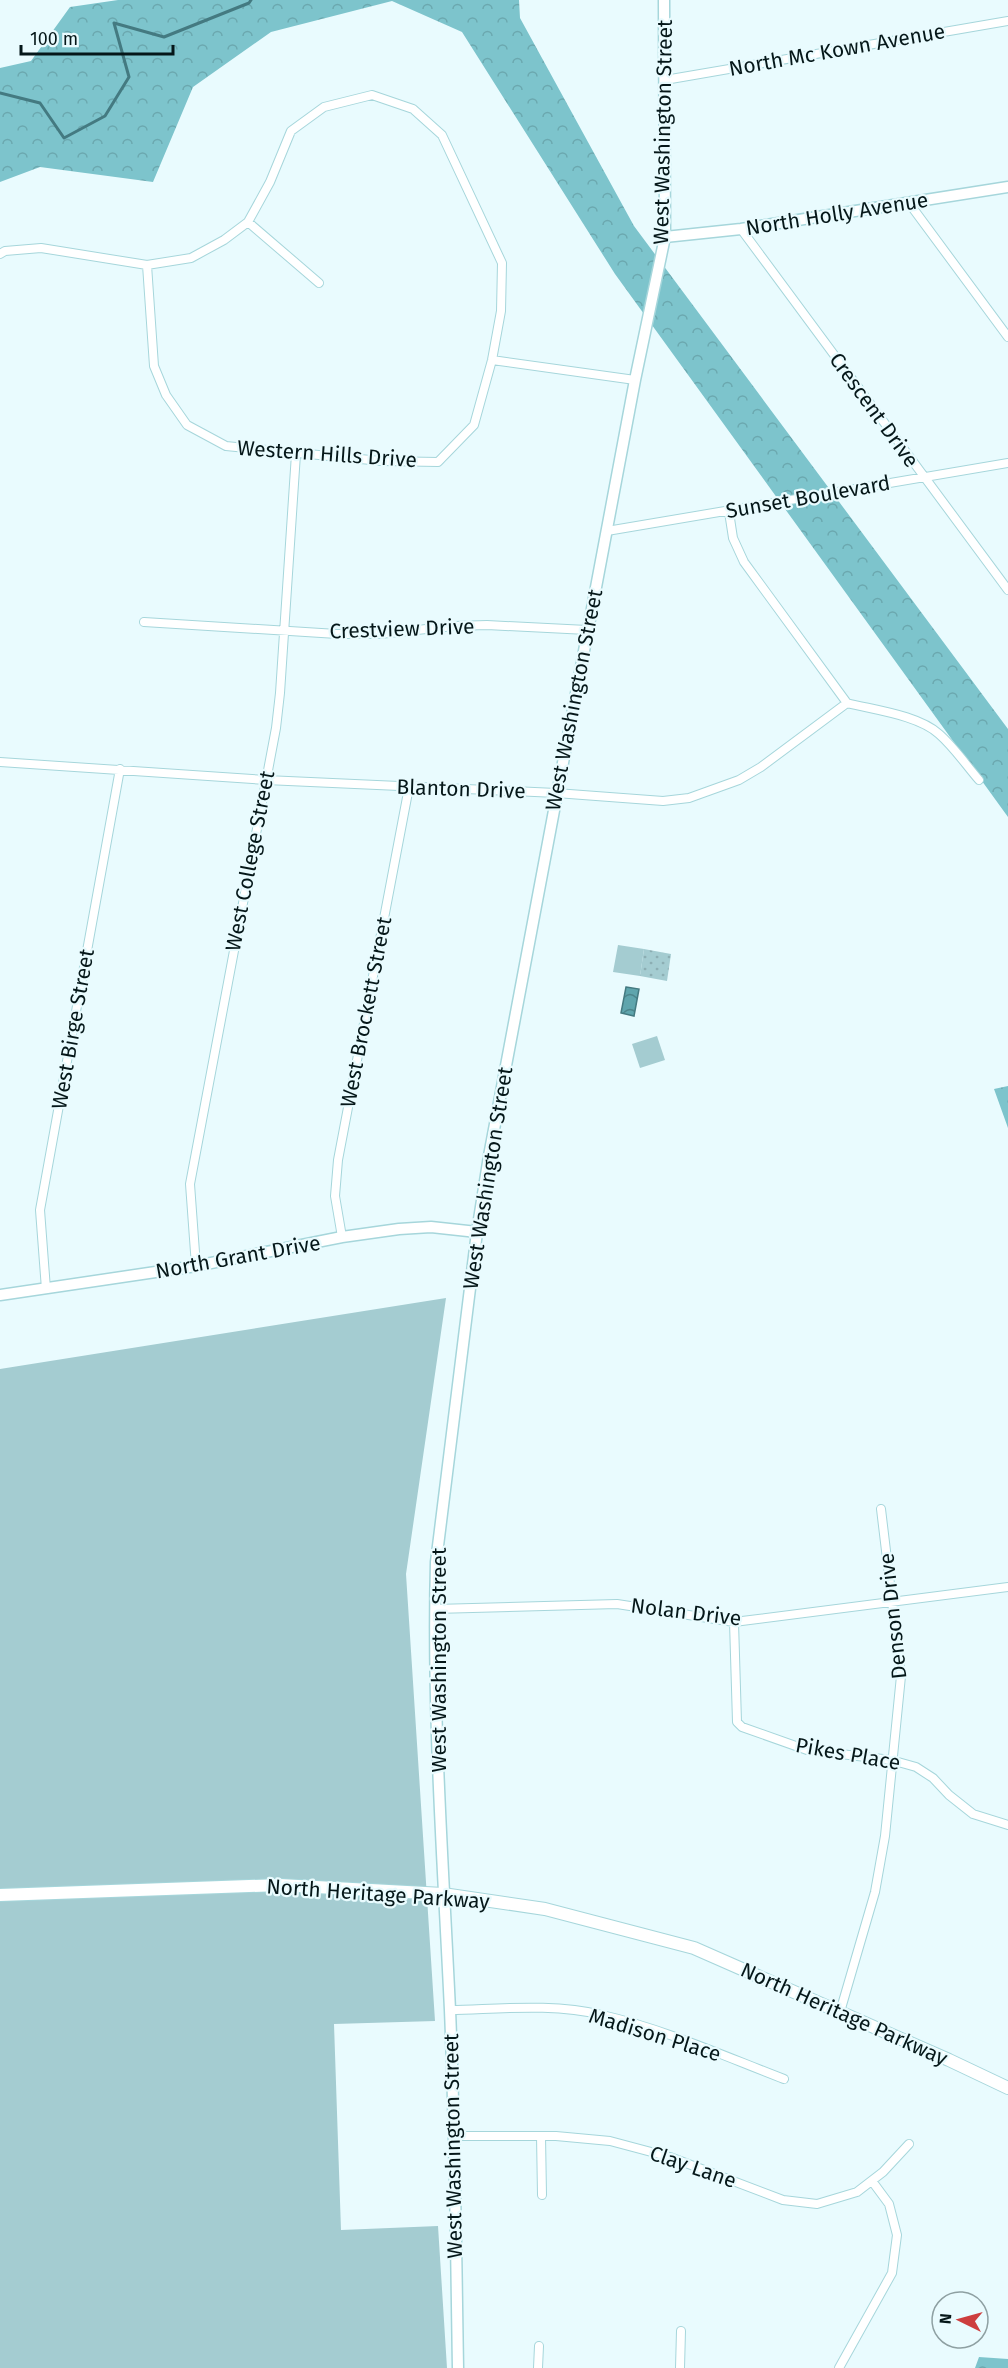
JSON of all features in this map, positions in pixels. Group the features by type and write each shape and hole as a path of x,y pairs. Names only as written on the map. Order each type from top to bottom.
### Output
{"main road":[{"name":"North Heritage Parkway","path":"0,1895 280,1885 443,1894 546,1910 694,1948 1008,2088"}],"street":[{"name":"West Washington Street","path":"458,2368 454,2136 443,1894 435,1609 441,1514 489,1156 587,630 608,531 634,380 665,237 664,0"},
{"name":"North Mc Kown Avenue","path":"665,80 1008,21"},
{"name":"Western Hills Drive","path":"0,254 5,251 41,248 147,265 191,258 224,240 248,222 270,182 291,131 324,107 372,94 413,109 442,135 502,263 501,311 492,360 474,425 438,462 381,461 226,446 187,426 166,395 154,366 147,265"},
{"name":"North Holly Avenue","path":"665,237 741,229 1008,187"},
{"path":"909,203 1008,337"},
{"path":"248,222 319,284"},
{"name":"Crescent Drive","path":"741,229 1008,590"},
{"path":"492,360 634,380"},
{"name":"West College Street","path":"196,1266 190,1184 266,780 280,693 296,454"},
{"name":"Sunset Boulevard","path":"608,531 1008,463"},
{"path":"729,512 733,538 744,562 847,704 913,720 927,726 939,734 979,780"},
{"name":"Crestview Drive","path":"144,622 336,634 380,634 487,625 587,630"},
{"name":"Blanton Drive","path":"0,762 266,780 556,793 663,801 689,798 739,780 761,767 847,704"},
{"name":"West Birge Street","path":"46,1289 40,1210 120,769"},
{"name":"West Brockett Street","path":"342,1238 335,1196 338,1160 409,787"},
{"name":"North Grant Drive","path":"0,1295 196,1266 342,1238 431,1227 477,1232"},
{"name":"Denson Drive","path":"840,2012 875,1892 885,1836 901,1676 881,1509"},
{"name":"Nolan Drive","path":"435,1609 616,1604 734,1622 1008,1587"},
{"name":"Pikes Place","path":"734,1622 737,1722 742,1727 807,1750 891,1760 916,1767 933,1778 973,1814 1008,1825"},
{"name":"Madison Place","path":"450,2010 543,2008 600,2014 672,2036 784,2079"},
{"name":"Clay Lane","path":"454,2136 541,2136 610,2141 670,2157 783,2200 817,2204 857,2192 872,2181 909,2144"},
{"path":"541,2136 542,2195"},
{"path":"839,2368 892,2273 897,2235 889,2204 872,2181"},
{"path":"680,2368 681,2331"},
{"path":"538,2368 539,2346"}],"shaded area":[{"path":"618,945 644,949 640,976 613,972"},
{"path":"644,949 671,954 667,981 640,976"},
{"path":"657,1036 665,1060 640,1068 632,1044"},
{"path":"446,1298 406,1574 435,2021 334,2024 341,2230 438,2226 447,2368 0,2368 0,1369"}],"green space":[{"path":"118,0 519,0 520,18 634,226 1008,729 1008,817 615,274 462,32 392,1 271,32 193,87 153,182 40,167 0,182 0,68 31,61 70,7"},
{"path":"1008,1086 1008,1128 994,1089"},
{"path":"979,2357 1008,2359 1008,2368 975,2368"}],"water":[{"path":"626,987 639,989 634,1016 621,1013"}],"waterway":[{"path":"0,93 40,103 64,138 105,116 129,77 114,23 164,37 249,3 251,0"}]}
